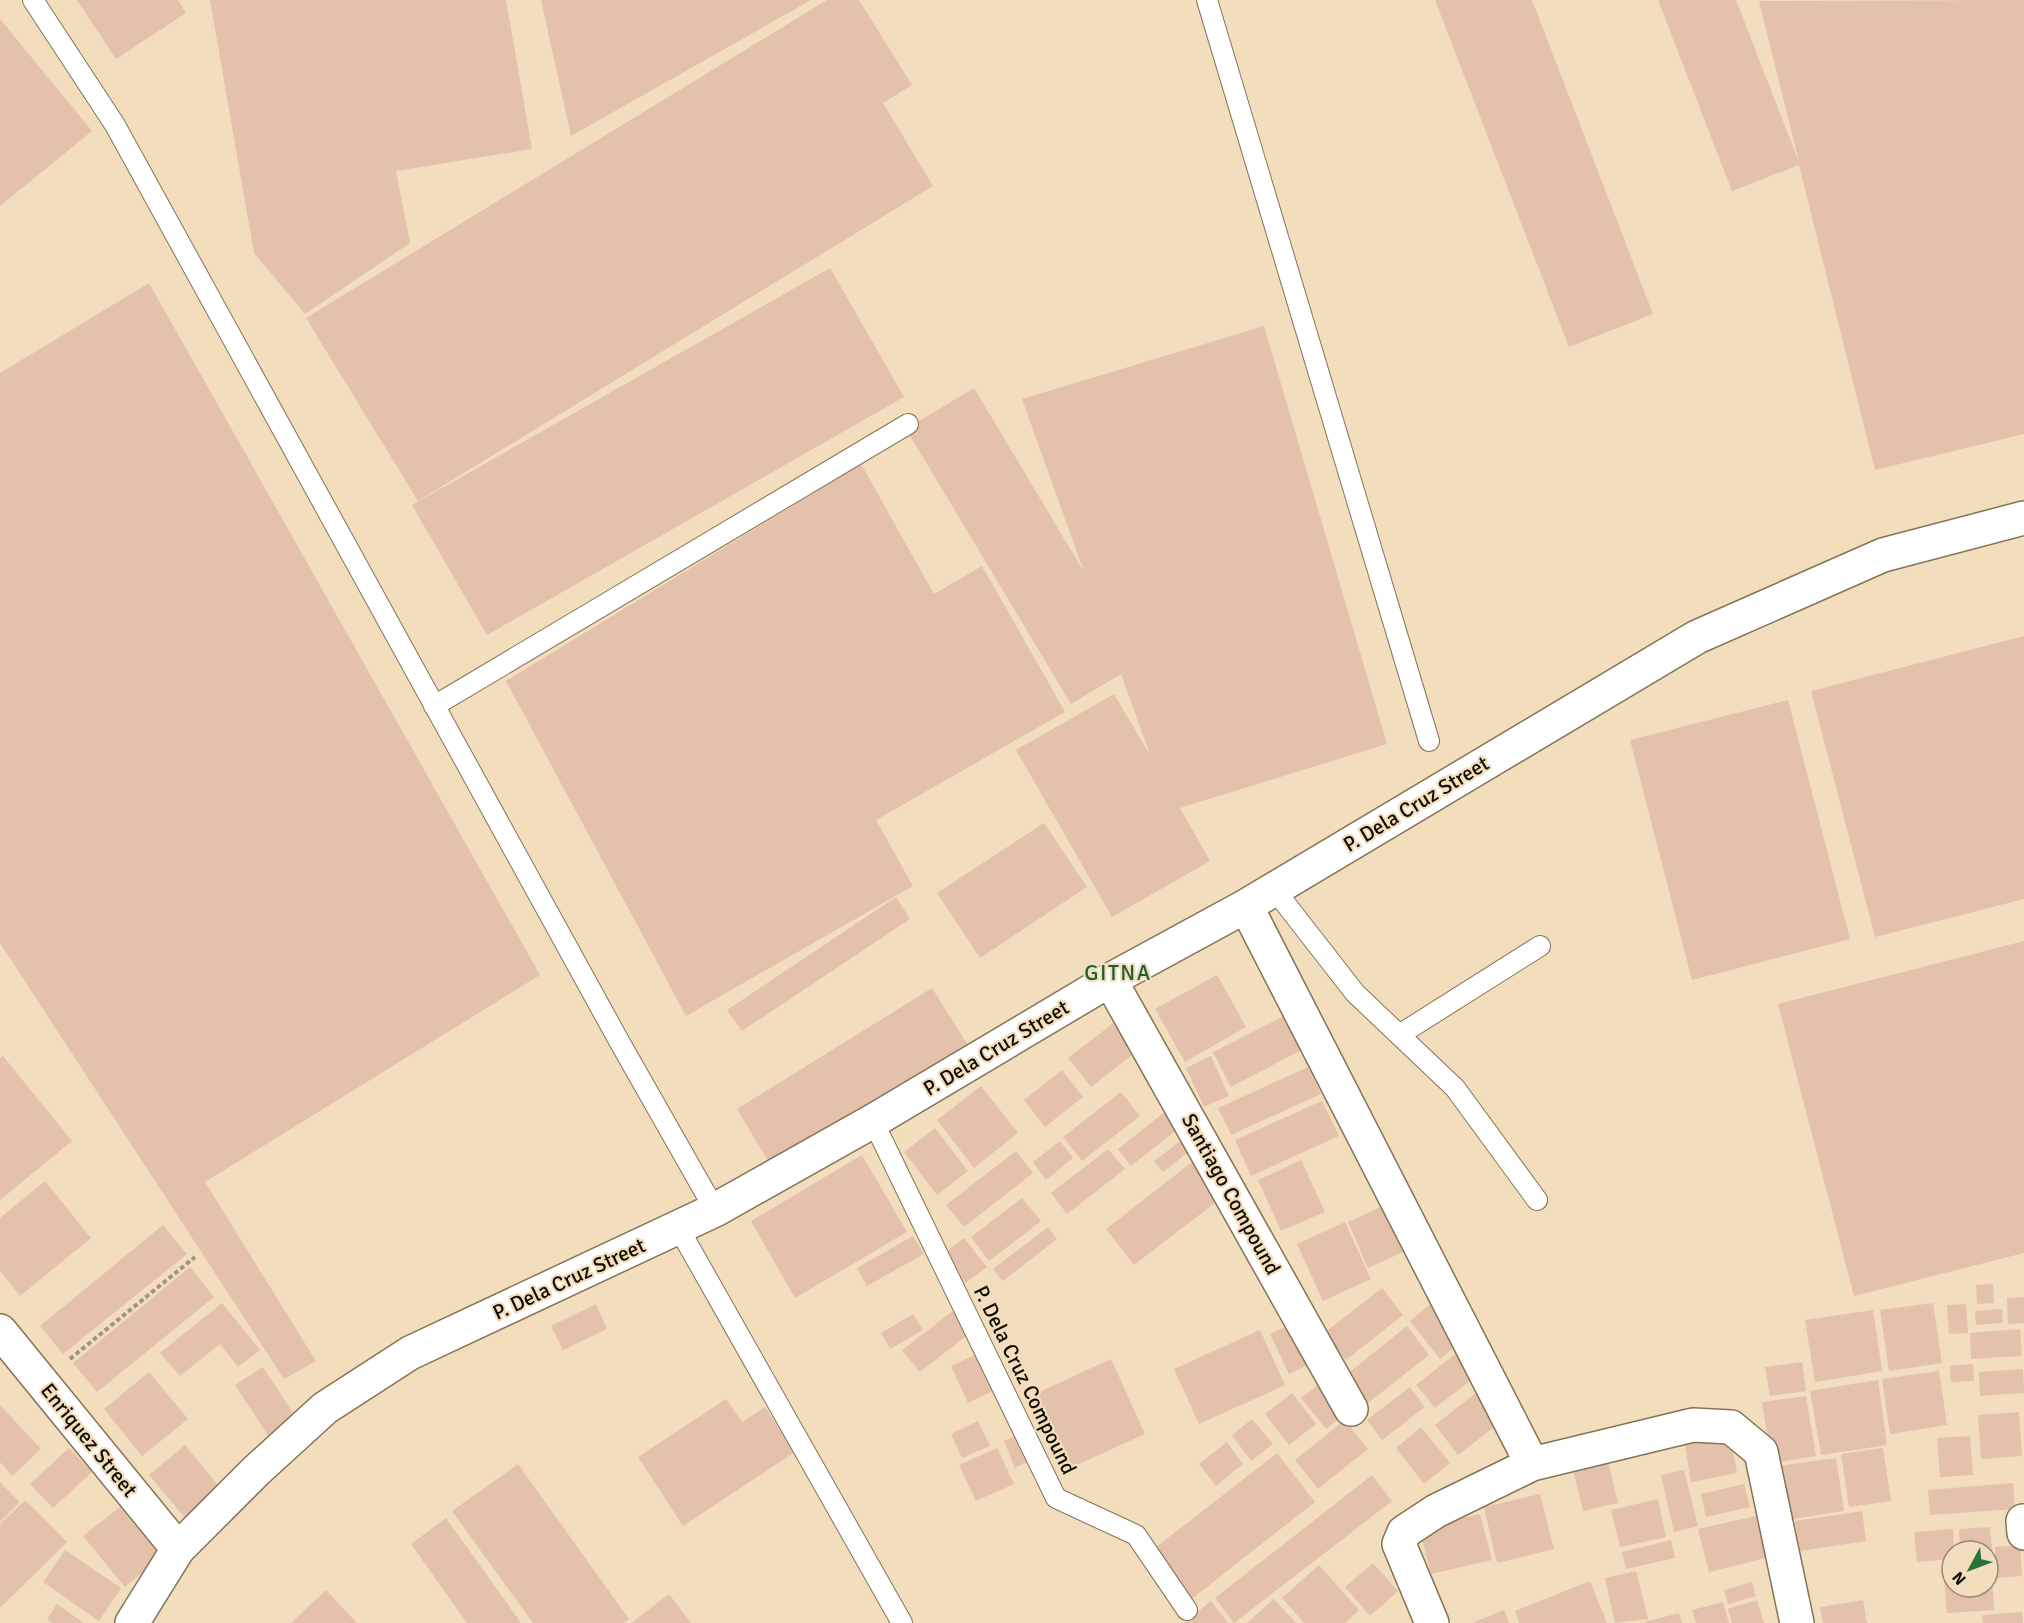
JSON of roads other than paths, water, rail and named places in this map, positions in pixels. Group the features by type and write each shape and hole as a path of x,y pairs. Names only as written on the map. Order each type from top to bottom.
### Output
{"street":[{"name":"P. Dela Cruz Street","path":"132,1623 178,1549 256,1470 326,1408 410,1353 715,1210 873,1121 1110,980 1260,898 1697,638 1883,555 2024,518"},
{"path":"1260,898 1532,1464"},
{"name":"Santiago Compound","path":"1110,980 1351,1409"},
{"name":"Enriquez Street","path":"0,1331 178,1549"},
{"path":"1432,1623 1399,1544 1400,1538 1436,1511 1532,1464 1693,1425 1731,1427 1761,1452 1797,1623"}],"lane":[{"path":"33,0 115,125 434,706 715,1210"},
{"path":"1207,0 1429,741"},
{"path":"434,706 908,424"},
{"path":"1260,898 1455,1088 1538,1200"},
{"path":"1399,1035 1540,946"},
{"name":"P. Dela Cruz Compound","path":"873,1121 1056,1498 1136,1535 1187,1610"},
{"path":"678,1227 902,1623"}],"district":[{"name":"GITNA","path":"1118,972"}]}
